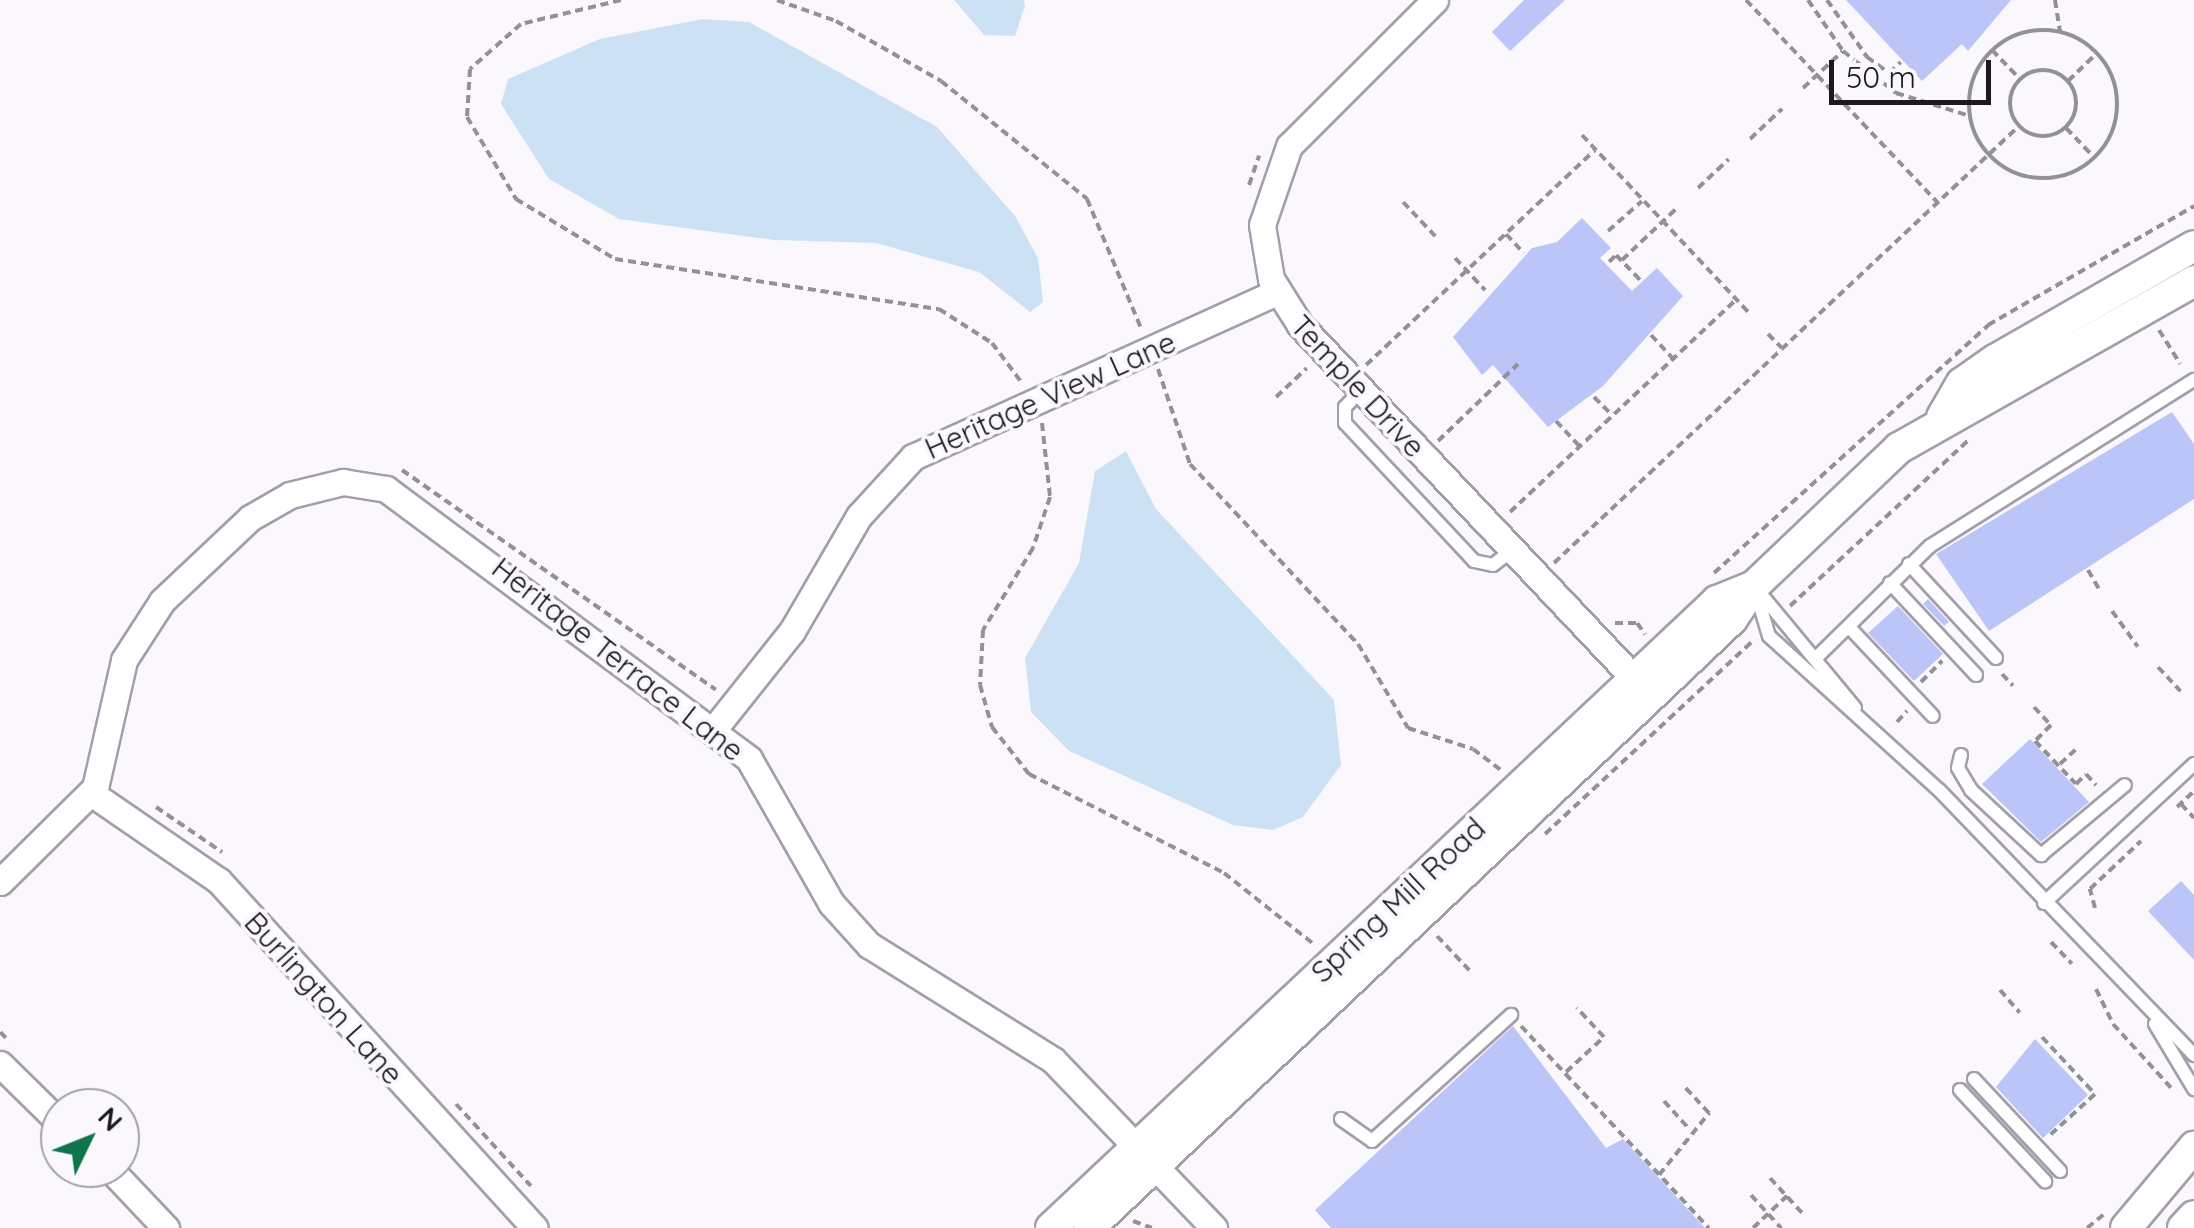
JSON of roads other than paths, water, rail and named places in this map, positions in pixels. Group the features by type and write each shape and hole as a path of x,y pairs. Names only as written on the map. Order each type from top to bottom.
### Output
{"street":[{"name":"Temple Drive","path":"1436,0 1289,146 1262,225 1276,292 1368,378 1512,550 1634,678"},
{"name":"Spring Mill Road","path":"1942,417 1962,383 1995,360 2194,246"},
{"name":"Spring Mill Road","path":"1089,1228 1147,1156 1634,678 1732,619 1754,586 1942,417 2194,281"},
{"name":"Heritage View Lane","path":"714,728 792,632 880,488 914,457 1029,395 1146,341 1276,292"},
{"name":"Heritage Terrace Lane","path":"91,793 124,660 145,621 250,518 343,482 421,508 714,728 749,759 830,903 869,944 1035,1046 1214,1228"},
{"path":"0,882 91,793"},
{"name":"Burlington Lane","path":"91,793 219,881 535,1228"},
{"path":"0,1064 40,1103"},
{"path":"2126,1228 2194,1147"},
{"name":"Spring Mill Road","path":"1051,1228 1147,1156"},
{"path":"128,1188 166,1228"},
{"path":"2183,1228 2194,1216"}],"lane":[{"path":"1368,378 1345,407 1345,422 1474,561 1493,565 1512,550"},
{"path":"1817,657 1909,564 2194,380"},
{"path":"1909,564 1996,658"},
{"path":"1890,583 1976,675"},
{"path":"1754,586 1817,657 1865,723"},
{"path":"1754,586 1770,636 1865,723 2044,903 2154,1022 2194,1055"},
{"path":"1849,627 1933,716"},
{"path":"1961,755 1958,768 1972,790 2040,855 2124,785"},
{"path":"2044,903 2194,764"},
{"path":"1341,1119 1372,1141 1514,1018"},
{"path":"2154,1022 2194,1089"},
{"path":"1974,1079 2060,1172"},
{"path":"1960,1090 2045,1181"}],"water":[{"path":"954,0 1024,0 1025,6 1015,36 984,35"},
{"path":"703,19 749,22 937,127 1015,216 1038,258 1043,302 1030,312 979,272 876,243 774,240 619,219 549,179 501,104 508,79 600,39"},
{"path":"1126,451 1156,509 1334,700 1341,765 1303,817 1273,830 1233,825 1069,751 1031,712 1025,658 1079,563 1095,471"}]}
